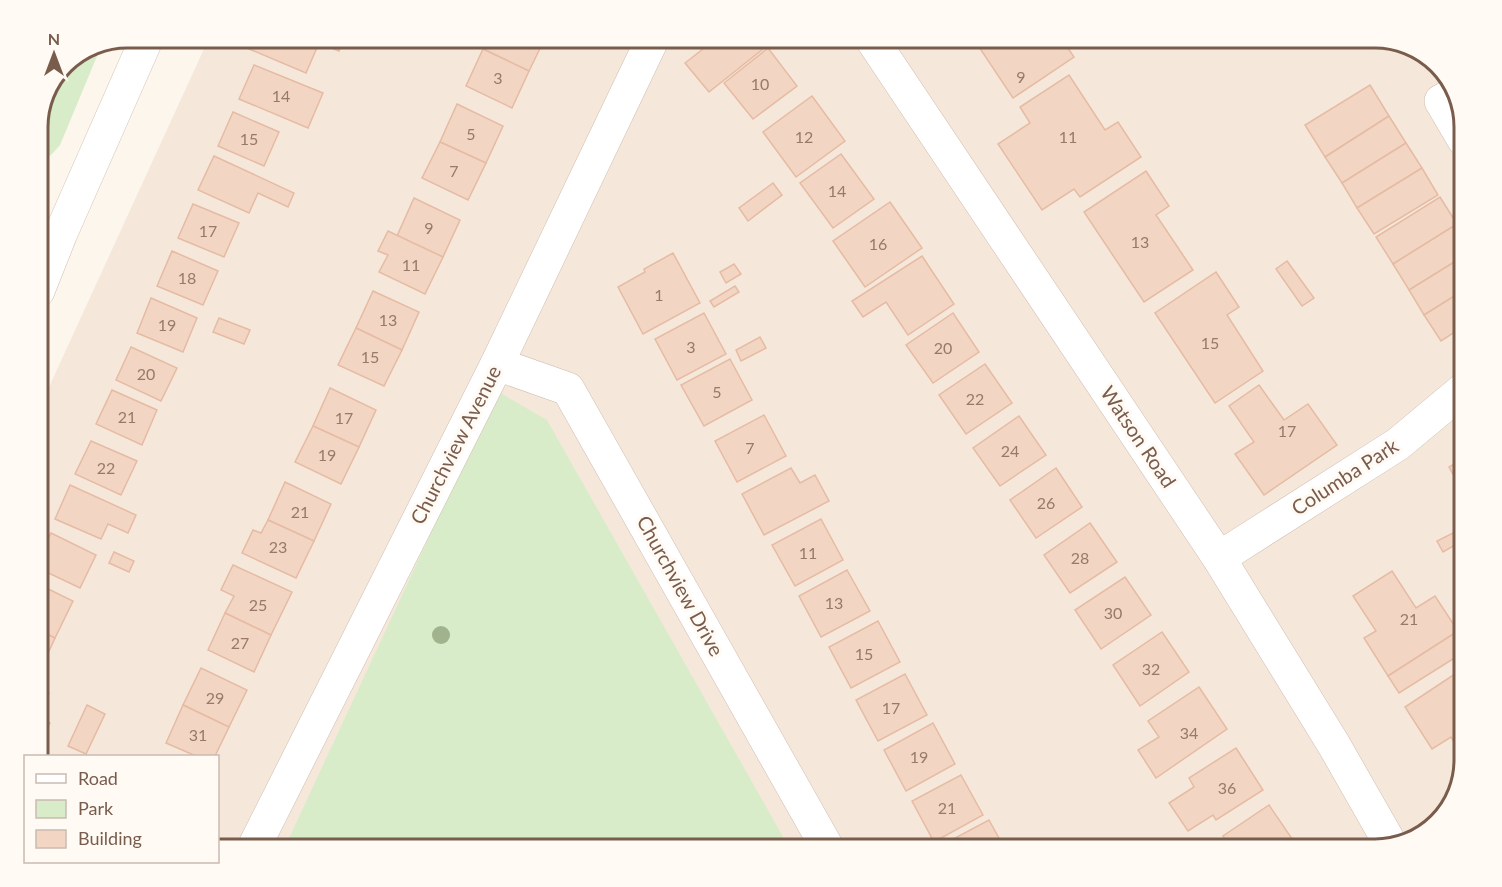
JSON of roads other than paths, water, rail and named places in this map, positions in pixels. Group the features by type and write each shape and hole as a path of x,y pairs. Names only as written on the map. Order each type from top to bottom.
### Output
{"street":[{"path":"49,227 142,48"},
{"name":"Churchview Avenue","path":"258,839 497,364 648,48"},
{"name":"Watson Road","path":"878,48 1219,558 1334,745 1387,838"},
{"path":"1448,97 1442,101 1454,122"},
{"name":"Churchview Drive","path":"497,364 568,389 822,839"},
{"name":"Columba Park","path":"1219,558 1398,444 1454,397"}]}
